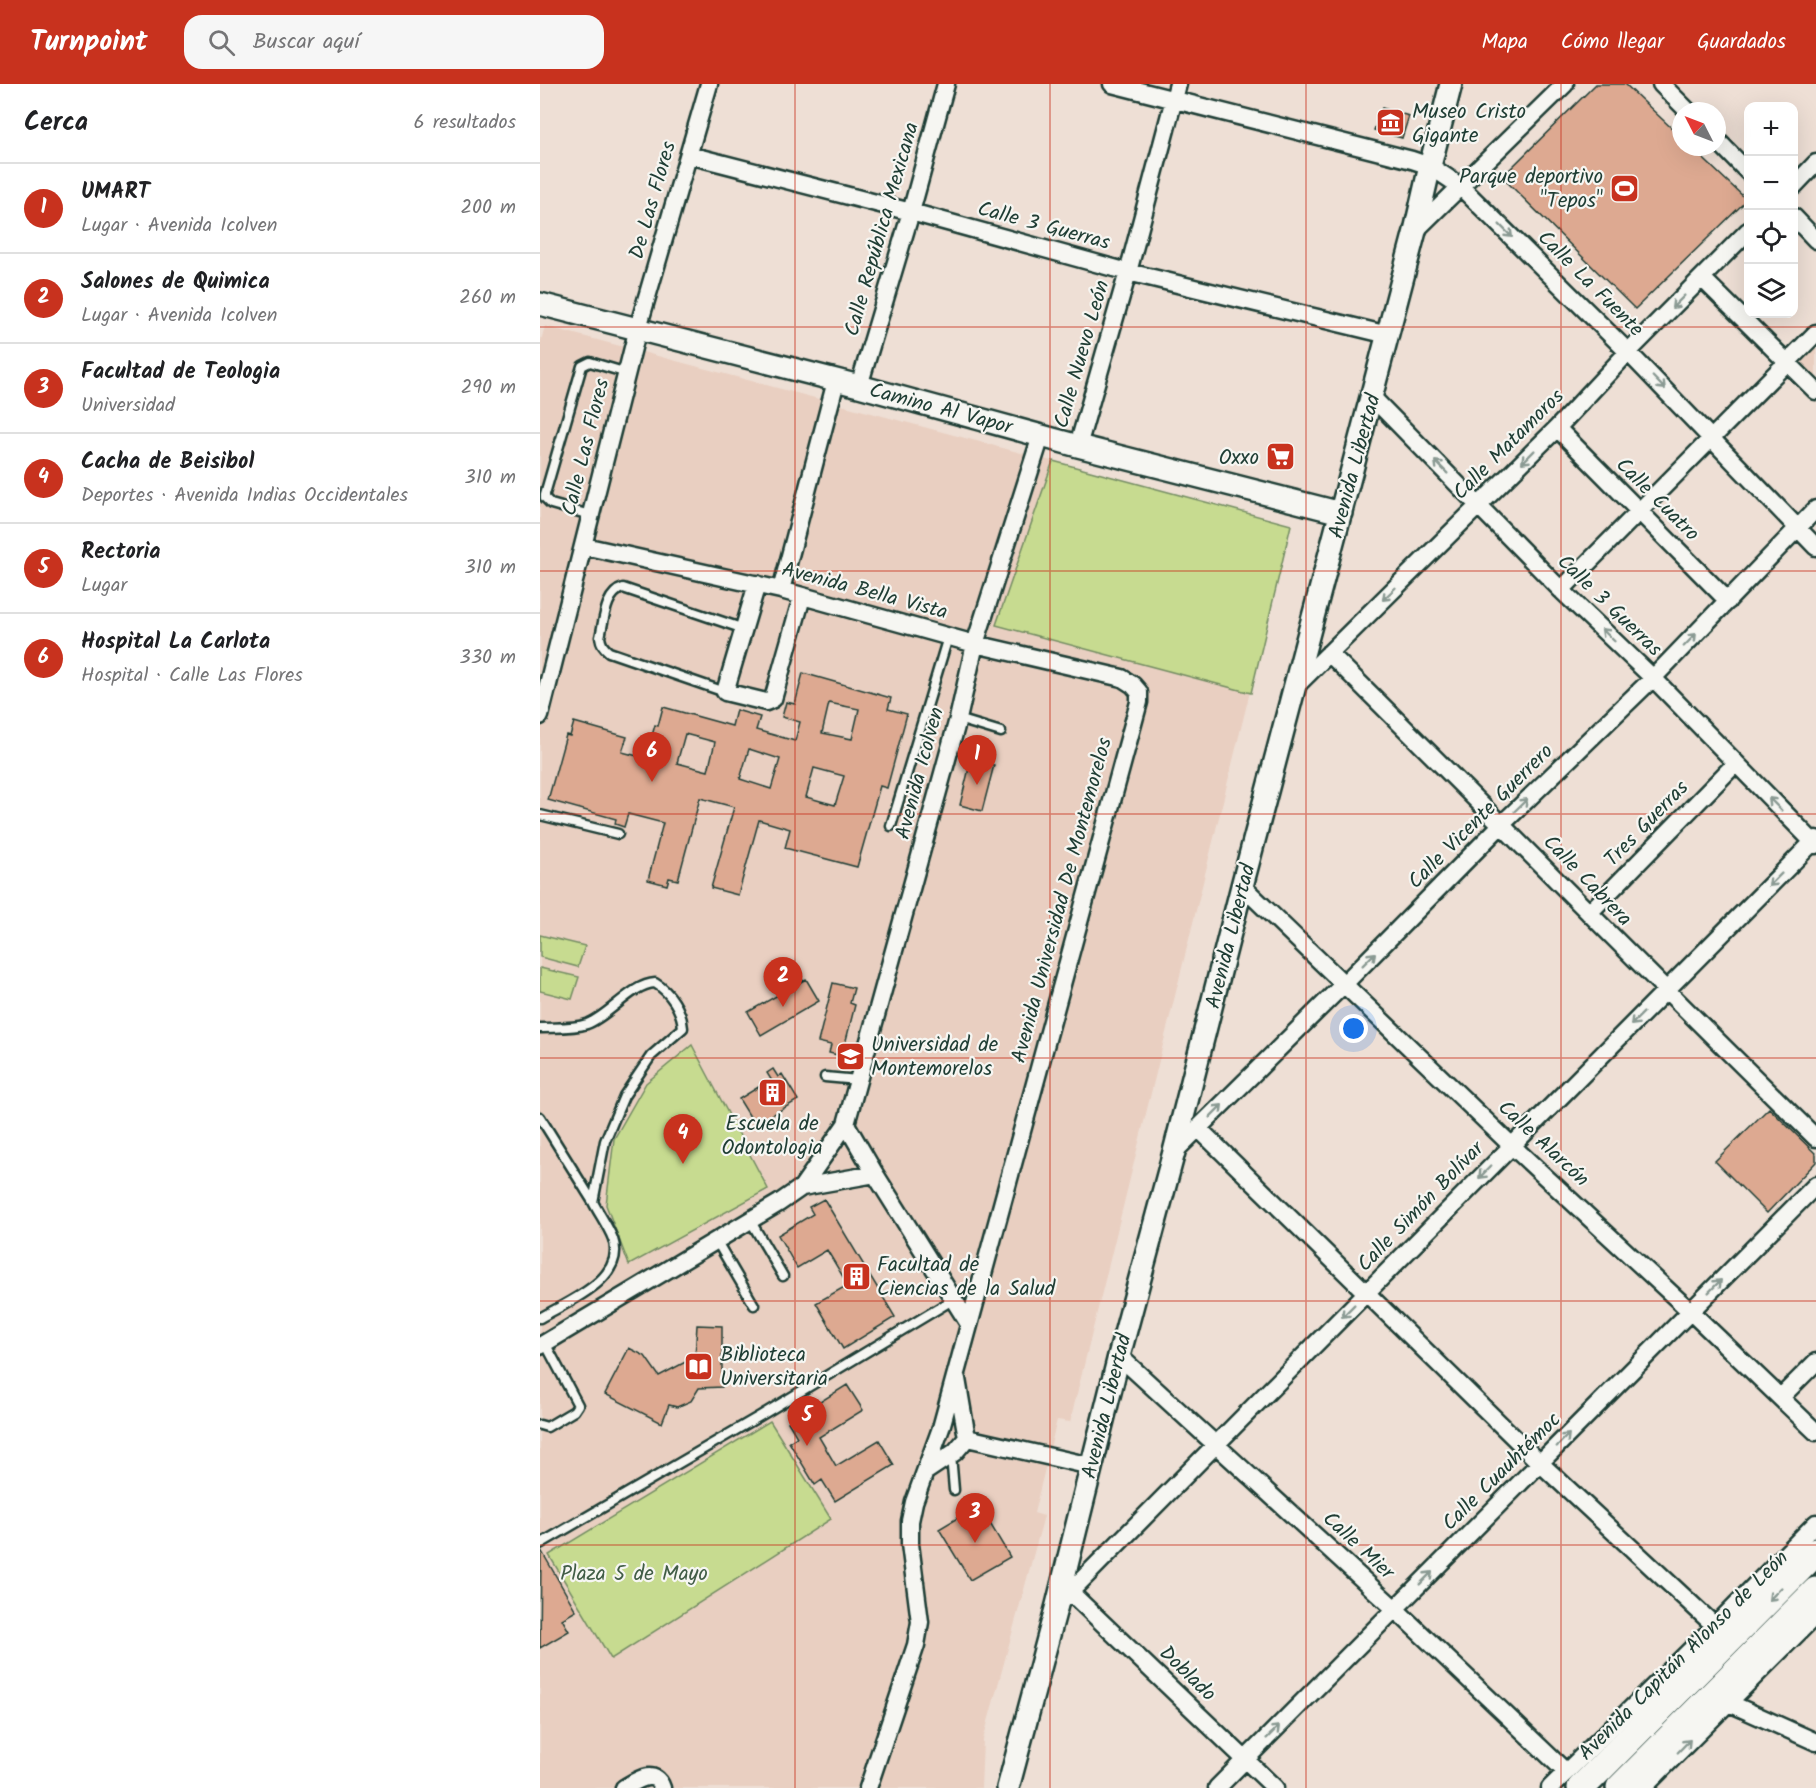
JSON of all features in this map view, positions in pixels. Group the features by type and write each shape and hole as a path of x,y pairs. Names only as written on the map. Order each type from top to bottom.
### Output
{"main road":[{"name":"Avenida Capitán Alonso de León","path":"1574,1780 1655,1715 1722,1633 1752,1617 1816,1552"},
{"path":"1633,1783 1720,1699 1747,1661 1816,1591"},
{"path":"1747,1661 1758,1636 1759,1627 1752,1617"},
{"path":"1633,1783 1631,1764 1634,1747 1655,1715"}],"street":[{"name":"De Las Flores","path":"639,328 709,84"},
{"name":"Calle República Mexicana","path":"859,386 911,212 946,84"},
{"name":"Calle La Fuente","path":"1112,84 1176,92 1430,166 1460,186 1628,352 1816,547"},
{"name":"Avenida Libertad","path":"1008,1788 1063,1598 1091,1466 1119,1356 1372,397 1451,84"},
{"path":"1415,231 1565,84"},
{"path":"1661,84 1679,102"},
{"name":"Calle Nuevo León","path":"1078,446 1176,92"},
{"path":"1726,149 1744,167"},
{"name":"Calle 3 Guerras","path":"689,155 911,212 1128,272 1388,335"},
{"path":"1798,182 1816,163"},
{"path":"1798,221 1816,240"},
{"name":"Calle Matamoros","path":"1296,686 1480,506 1628,352 1744,236"},
{"path":"1702,278 1816,391"},
{"name":"Camino Al Vapor","path":"540,303 1078,446 1341,513"},
{"name":"Calle Las Flores","path":"540,716 639,328"},
{"path":"1561,591 1816,333"},
{"path":"781,590 836,381"},
{"name":"Calle 3 Guerras","path":"1372,397 1561,591 1653,678 1735,764 1815,842"},
{"name":"Calle Cuatro","path":"1557,428 1728,601"},
{"name":"Avenida Icolven","path":"802,1187 846,1124 958,719 975,644 1041,436"},
{"name":"Calle Vicente Guerrero","path":"1174,1152 1502,824 1653,678 1816,509"},
{"name":"Avenida Bella Vista","path":"584,546 781,590 975,644 1122,678 1133,685"},
{"path":"757,584 725,692 766,702 773,699 802,597"},
{"name":"Calle Cabrera","path":"1329,653 1502,824 1665,991 1816,1138"},
{"name":"Avenida Universidad De Montemorelos","path":"868,1788 916,1645 920,1622 910,1544 910,1521 939,1431 969,1324 1139,702 1139,693 1133,685"},
{"name":"Tres Guerras","path":"1589,914 1735,764"},
{"name":"Calle Simón Bolívar","path":"1063,1598 1511,1145 1815,842"},
{"name":"Calle Alarcón","path":"1242,886 1511,1145 1816,1432"},
{"path":"846,1124 969,1324"},
{"path":"1199,1129 1540,1463 1722,1633"},
{"path":"543,1344 802,1187 875,1174"},
{"name":"Calle Cuauhtémoc","path":"1217,1788 1816,1185"},
{"name":"Calle Mier","path":"1119,1356 1395,1609 1574,1780"},
{"path":"1781,1397 1816,1362"},
{"path":"925,1472 953,1453 966,1431 956,1369"},
{"path":"953,1453 939,1431 955,1424 966,1431 1091,1466"},
{"name":"Avenida Capitán Alonso de León","path":"1550,1788 1574,1780 1722,1633 1816,1523"},
{"name":"Doblado","path":"1063,1598 1275,1788"},
{"path":"1816,1615 1720,1699 1816,1742"},
{"path":"624,1788 650,1776 660,1782 662,1788"}],"lane":[{"path":"590,515 550,504 545,494 582,366 590,362 627,373"},
{"path":"725,692 609,652 604,648 600,637 610,597 617,589 623,588 744,629"},
{"path":"891,826 948,637"},
{"path":"958,719 1001,732"},
{"path":"540,815 618,834"},
{"path":"540,1028 587,1024 604,1015 640,987 650,983 655,983 662,988 673,1001 681,1017 683,1028 651,1056 624,1096 605,1141 593,1202"},
{"path":"825,1077 858,1080"},
{"path":"540,1117 614,1240 615,1255 612,1266 605,1277 588,1290 540,1318"},
{"path":"750,1220 783,1276"},
{"path":"716,1240 754,1305"},
{"path":"540,1544 808,1388 954,1299"},
{"path":"540,1425 547,1427 574,1411 578,1405 543,1344"},
{"path":"953,1453 954,1490"}],"shaded area":[{"name":"Universidad de Montemorelos","path":"545,326 1291,525 1070,1422 1057,1420 1034,1513 1044,1516 983,1740 981,1788 540,1788 540,344"},
{"path":"1816,347 1816,384 1798,366"}],"green space":[{"path":"1053,461 1291,525 1251,693 996,625"},
{"path":"540,935 585,946 578,967 540,957"},
{"path":"540,968 579,977 572,999 540,991"},
{"path":"692,1045 768,1189 629,1265 606,1205 614,1139 646,1083"},
{"name":"Plaza 5 de Mayo","path":"770,1421 831,1519 611,1659 549,1555"}],"building":[{"name":"Parque deportivo \"Tepos\"","path":"1596,84 1625,84 1672,128 1672,156 1701,156 1744,197 1744,203 1635,309 1502,177"},
{"name":"Museo Cristo Gigante","path":"1382,108 1409,116 1402,138 1374,130"},
{"path":"803,673 891,698 888,709 907,714 887,788 880,786 857,867 785,848 790,829 759,820 738,895 711,888 734,807 700,798 678,880 669,878 667,885 648,880 663,823 628,814 624,827 615,824 616,819 548,800 566,735 570,736 574,722 627,737 622,752 657,761 663,742 651,739 655,725 658,726 663,707 732,726 736,710 760,717 756,730 795,741 800,722 782,717 786,702 795,704","holes":["829,703 859,709 852,739 822,733","685,734 715,742 708,771 677,763","749,749 780,759 771,789 740,779","814,768 844,776 835,805 806,797"]},
{"path":"971,760 994,765 982,811 960,805"},
{"path":"806,979 819,1001 761,1035 748,1012"},
{"path":"833,983 854,988 850,1003 855,1005 842,1056 829,1053 831,1045 818,1042"},
{"name":"Escuela de Odontologia","path":"773,1069 778,1077 782,1074 798,1100 755,1125 739,1099 772,1081 767,1073"},
{"path":"1769,1108 1816,1154 1816,1162 1767,1213 1715,1161"},
{"name":"Facultad de Ciencias de la Salud","path":"824,1199 895,1317 843,1349 816,1303 848,1285 827,1250 797,1268 778,1235 813,1214 809,1207"},
{"name":"Biblioteca Universitaria","path":"697,1325 722,1326 722,1387 699,1388 691,1401 677,1407 669,1405 662,1423 605,1394 629,1348 645,1356 659,1376 695,1357"},
{"path":"847,1385 863,1410 819,1437 836,1466 879,1440 894,1465 835,1501 822,1480 815,1485 789,1442 797,1437 788,1422"},
{"path":"979,1505 1010,1557 970,1580 939,1529"},
{"path":"541,1550 576,1611 562,1619 569,1631 540,1648"}],"place":[{"name":"Museo Cristo Gigante","path":"1391,123"},
{"name":"Parque deportivo \"Tepos\"","path":"1624,188"},
{"name":"Oxxo","path":"1280,457"},
{"name":"Hospital La Carlota","path":"652,782"},
{"name":"UMART","path":"977,785"},
{"name":"Salones de Quimica","path":"783,1007"},
{"name":"Universidad de Montemorelos","path":"850,1056"},
{"name":"Escuela de Odontologia","path":"772,1092"},
{"name":"Cacha de Beisibol","path":"683,1164"},
{"name":"Facultad de Ciencias de la Salud","path":"856,1276"},
{"name":"Biblioteca Universitaria","path":"699,1366"},
{"name":"Rectoria","path":"807,1446"},
{"name":"Facultad de Teologia","path":"975,1543"}]}
